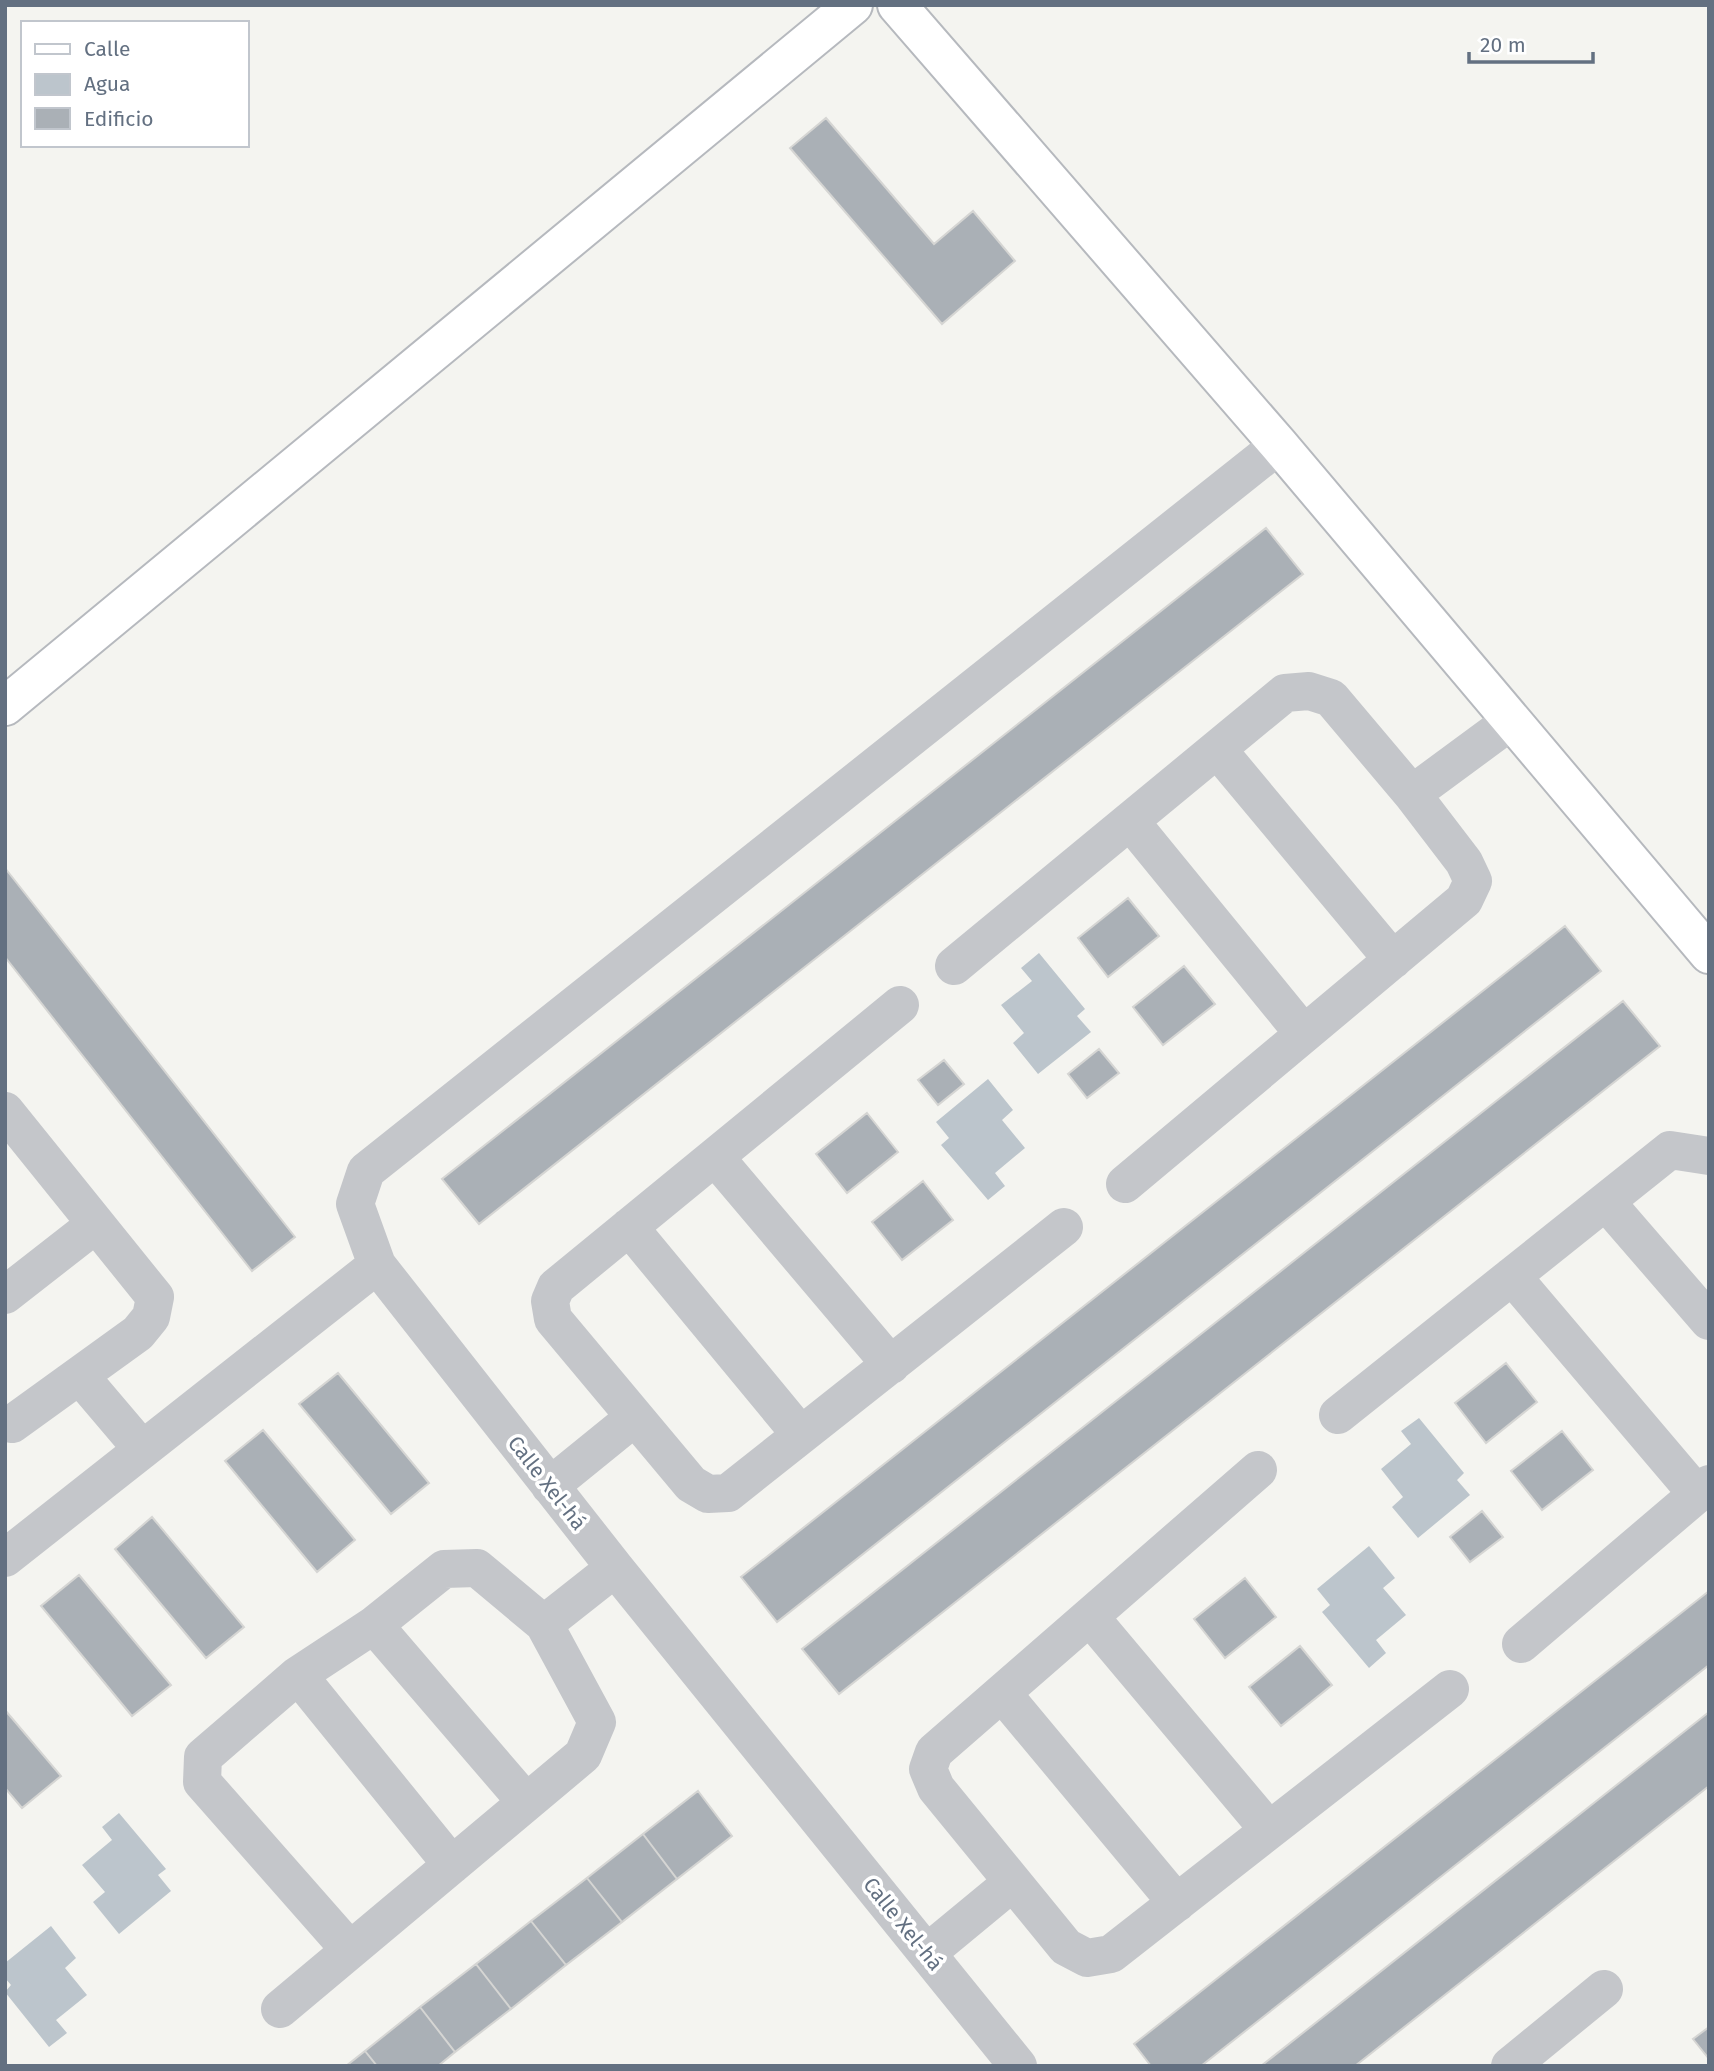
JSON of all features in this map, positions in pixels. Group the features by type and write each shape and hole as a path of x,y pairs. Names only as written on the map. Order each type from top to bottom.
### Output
{"main road":[{"path":"5,706 853,5"},
{"path":"897,5 1279,445 1709,954"}],"street":[{"name":"Calle Xel-há","path":"1018,2066 615,1568 377,1265 355,1204 366,1171 1279,445"},
{"path":"954,966 1284,693 1310,691 1331,698 1412,794 1464,862 1473,881 1464,900 1125,1184"},
{"path":"1412,794 1511,721"},
{"path":"1217,749 1393,960"},
{"path":"1130,821 1304,1034"},
{"path":"900,1005 556,1287 550,1301 553,1319 691,1484 708,1494 728,1493 1065,1227"},
{"path":"11,1129 96,1224 155,1297 151,1317 138,1332 12,1424"},
{"path":"1338,1415 1670,1150 1709,1156"},
{"path":"715,1157 891,1365"},
{"path":"1606,1202 1709,1321"},
{"path":"5,1295 96,1224"},
{"path":"629,1227 801,1435"},
{"path":"5,1558 377,1265"},
{"path":"1512,1276 1703,1489 1521,1644"},
{"path":"80,1376 142,1449"},
{"path":"550,1486 635,1417"},
{"path":"1258,1470 934,1752 928,1769 936,1788 1066,1947 1087,1958 1111,1954 1450,1689"},
{"path":"280,2008 350,1950 452,1865 583,1755 597,1722 544,1624 477,1568 444,1569 374,1625 298,1675 203,1757 202,1782 350,1950"},
{"path":"544,1624 615,1568"},
{"path":"1090,1617 1269,1830"},
{"path":"374,1625 526,1802"},
{"path":"298,1675 452,1865"},
{"path":"1002,1693 1177,1903"},
{"path":"927,1953 1013,1882"},
{"path":"1510,2066 1604,1989"}],"water":[{"path":"1039,953 1085,1009 1077,1016 1091,1032 1038,1074 1013,1043 1024,1033 1001,1005 1032,981 1021,968"},
{"path":"988,1079 1013,1110 1002,1120 1025,1148 995,1173 1005,1186 988,1200 941,1145 949,1138 936,1122"},
{"path":"1419,1418 1464,1473 1457,1480 1470,1495 1418,1538 1392,1507 1403,1497 1381,1469 1411,1444 1401,1431"},
{"path":"1369,1546 1395,1578 1383,1588 1406,1615 1376,1640 1386,1653 1369,1668 1322,1612 1330,1605 1317,1589"},
{"path":"119,1813 166,1869 158,1875 171,1891 119,1934 93,1902 105,1892 82,1865 112,1840 102,1827"},
{"path":"51,1926 76,1958 65,1968 87,1995 56,2020 67,2033 49,2047 5,1992 11,1985 5,1978 5,1963"}],"building":[{"path":"826,118 934,244 973,211 1015,261 942,324 790,148"},
{"path":"1266,528 1303,574 479,1224 442,1179"},
{"path":"5,868 295,1237 252,1271 5,957"},
{"path":"1128,898 1159,936 1108,977 1078,938"},
{"path":"1565,926 1601,971 777,1622 741,1577"},
{"path":"1184,966 1215,1004 1163,1045 1133,1007"},
{"path":"1623,1001 1660,1046 839,1694 802,1649"},
{"path":"1099,1049 1119,1073 1087,1098 1068,1074"},
{"path":"944,1060 964,1084 938,1105 918,1080"},
{"path":"867,1113 898,1152 847,1193 816,1154"},
{"path":"923,1181 953,1220 902,1260 872,1222"},
{"path":"1506,1363 1537,1402 1486,1443 1455,1403"},
{"path":"338,1373 429,1483 391,1514 299,1404"},
{"path":"263,1430 355,1540 317,1572 225,1461"},
{"path":"1562,1431 1593,1470 1542,1510 1511,1471"},
{"path":"1482,1511 1503,1537 1470,1562 1450,1537"},
{"path":"152,1517 244,1627 206,1658 115,1549"},
{"path":"79,1575 171,1685 132,1716 41,1606"},
{"path":"1245,1578 1276,1617 1225,1658 1194,1619"},
{"path":"1709,1591 1709,1665 1201,2066 1151,2066 1134,2044"},
{"path":"1300,1646 1332,1685 1281,1726 1249,1687"},
{"path":"5,1710 61,1776 22,1808 5,1788"},
{"path":"1709,1712 1709,1786 1355,2066 1261,2066"},
{"path":"698,1791 732,1836 677,1879 643,1834"},
{"path":"643,1834 677,1879 622,1922 587,1878"},
{"path":"587,1878 622,1922 566,1965 531,1921"},
{"path":"531,1921 566,1965 511,2009 476,1964"},
{"path":"476,1964 511,2009 455,2052 420,2007"},
{"path":"420,2007 455,2052 438,2066 377,2066 365,2051"},
{"path":"1709,2027 1709,2059 1693,2039"},
{"path":"365,2051 377,2066 346,2066"}]}
